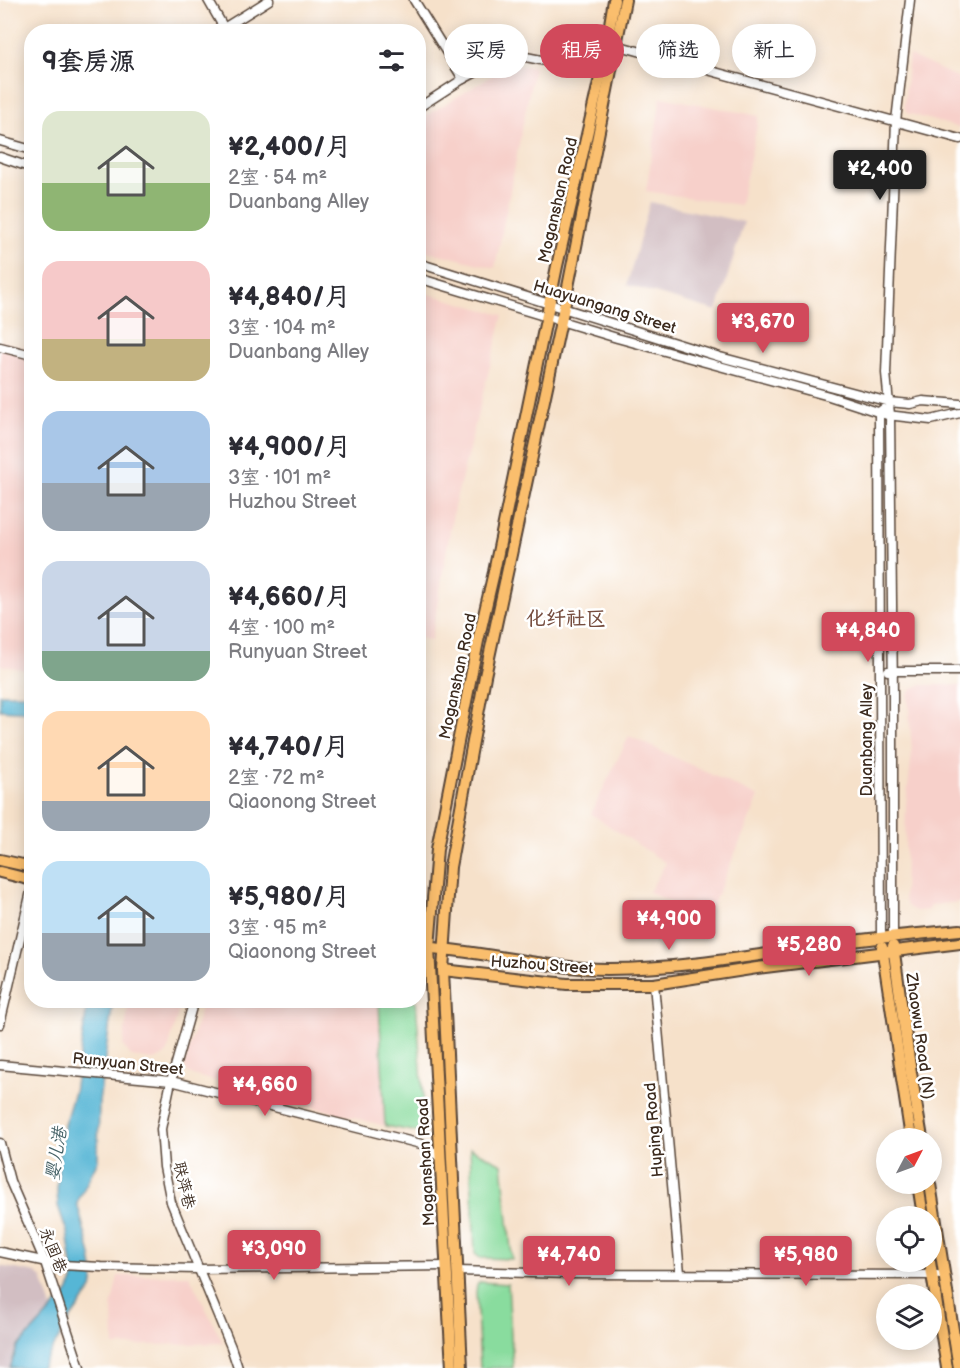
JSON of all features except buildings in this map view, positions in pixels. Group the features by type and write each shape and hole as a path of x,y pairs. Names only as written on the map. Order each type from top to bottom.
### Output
{"main road":[{"name":"Moganshan Road","path":"610,24 614,0"},
{"name":"Moganshan Road","path":"620,24 625,0"},
{"name":"Moganshan Road","path":"426,938 440,830 600,78"},
{"name":"Moganshan Road","path":"462,1368 443,970 450,867 458,817 609,78"},
{"path":"0,860 24,865"},
{"path":"0,872 24,878"},
{"name":"Huzhou Street","path":"426,953 444,949 559,965 606,969 655,968 887,937 960,930"},
{"name":"Zhaowu Road (N)","path":"887,937 894,952 920,1128"},
{"name":"Zhaowu Road (N)","path":"887,937 882,953 909,1128"},
{"name":"Huzhou Street","path":"443,970 567,984 654,984 757,968 960,943"},
{"path":"426,955 443,970"},
{"name":"Moganshan Road","path":"426,979 440,1157 452,1368"},
{"path":"931,1194 947,1368"},
{"path":"936,1272 958,1368"}],"street":[{"path":"208,0 220,24"},
{"path":"232,24 269,0"},
{"path":"414,0 463,79"},
{"name":"Duanbang Alley","path":"887,937 892,671 890,415 886,373 896,121 910,0"},
{"path":"624,47 960,139"},
{"path":"426,103 463,79 511,54 540,60"},
{"path":"0,141 24,148"},
{"path":"0,157 24,165"},
{"name":"Huayuangang Street","path":"426,266 549,311 561,320 879,412 931,420 960,413"},
{"name":"Huayuangang Street","path":"426,280 549,311 564,307 720,357 889,402 910,404 923,401 960,404"},
{"path":"0,347 24,353"},
{"path":"879,412 889,402"},
{"name":"Duanbang Alley","path":"879,412 881,671 887,937"},
{"path":"881,671 960,671"},
{"path":"0,1024 24,921"},
{"name":"Huping Road","path":"654,984 680,1273"},
{"name":"联萍巷","path":"192,1008 171,1081 161,1129 164,1167 171,1202 238,1368"},
{"name":"Runyuan Street","path":"0,1065 171,1081 425,1145 440,1157"},
{"path":"425,1145 438,1134"},
{"name":"永固巷","path":"0,1143 10,1181 45,1262 79,1365"},
{"path":"0,1252 61,1265 101,1267 197,1269 447,1266"},
{"path":"457,1271 571,1274 938,1275"}],"shaded area":[{"path":"909,55 960,79 960,128 907,113 904,106"},
{"path":"528,67 534,67 495,268 426,251 426,116 488,78 528,78"},
{"path":"661,97 759,116 740,205 646,191"},
{"path":"650,202 744,222 717,311 627,285"},
{"path":"426,293 503,315 454,507 431,641 426,639"},
{"path":"0,341 24,348 24,670 0,665"},
{"path":"922,685 960,685 960,902 930,905 928,910 916,911 908,907 904,899 906,804 912,752 908,695 913,688"},
{"path":"629,736 759,797 706,921 649,892 666,863 591,814"},
{"path":"128,1008 179,1008 167,1054 154,1060 132,1057 123,1046"},
{"path":"201,1008 379,1008 385,1126 189,1074 184,1066"},
{"path":"0,1266 36,1273 42,1278 55,1316 18,1368 0,1368"},
{"path":"189,1275 223,1343 114,1346 113,1308 111,1308 118,1276"}],"green space":[{"path":"379,1008 417,1008 425,1123 423,1130 418,1132 385,1126"},
{"path":"470,1148 502,1164 512,1259 480,1258 475,1254"},
{"path":"480,1282 508,1284 513,1368 480,1368 476,1292"}],"water":[{"path":"0,694 24,694 24,712 0,710"},
{"path":"87,1008 112,1008 99,1102 98,1160 77,1203 91,1255 94,1277 92,1289 71,1318 41,1368 10,1368 17,1348 68,1292 74,1279 67,1232 58,1206 57,1191 59,1152 74,1092"}],"district":[{"name":"化纤社区","path":"566,618"}],"water label":[{"name":"婴儿港","path":"56,1154"}]}
